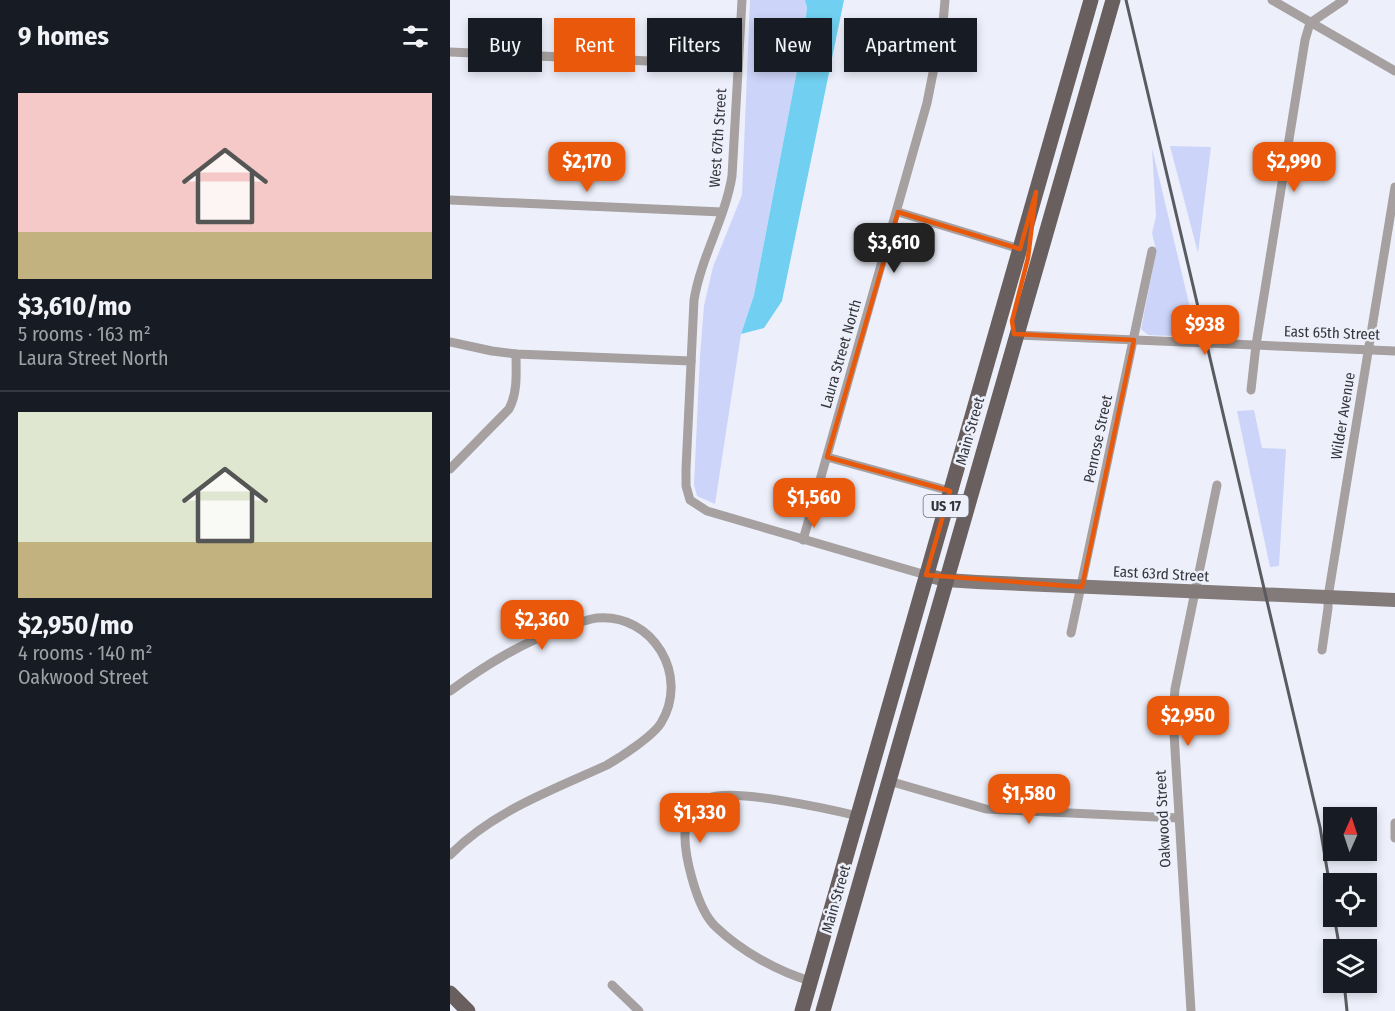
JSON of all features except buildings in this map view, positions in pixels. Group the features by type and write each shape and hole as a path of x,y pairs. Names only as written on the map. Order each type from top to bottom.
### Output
{"main road":[{"name":"Main Street","path":"823,1011 1113,0"},
{"name":"Main Street","path":"801,1011 1020,249 1070,71 1086,1"},
{"path":"1017,335 1011,321 1028,258 1036,192"},
{"path":"812,1011 825,928"},
{"path":"450,993 468,1011"}],"street":[{"name":"West 67th Street","path":"741,18 742,0"},
{"name":"Laura Street North","path":"803,540 898,212 927,103 943,23 945,0"},
{"path":"1272,0 1395,71"},
{"path":"1251,390 1256,345 1305,40 1310,23 1344,0"},
{"path":"450,52 647,61"},
{"path":"1070,71 1091,77"},
{"name":"West 67th Street","path":"737,72 732,176 729,194 697,280 694,300 686,486 690,500 708,511 803,540"},
{"name":"Wilder Avenue","path":"1322,650 1328,597 1395,187"},
{"path":"450,200 722,212"},
{"path":"898,212 1020,249"},
{"name":"Penrose Street","path":"1071,633 1152,251"},
{"name":"East 65th Street","path":"1017,335 1395,351"},
{"path":"450,342 516,354 691,361"},
{"path":"450,469 508,409 514,399 516,354"},
{"path":"827,457 950,491"},
{"name":"Oakwood Street","path":"1191,1011 1173,717 1175,689 1217,485"},
{"path":"803,540 926,575"},
{"name":"East 63rd Street","path":"926,575 946,580 1395,600"},
{"path":"450,691 488,663 517,647 597,618 618,619 641,629 658,645 671,673 670,701 658,726 607,765 498,817 450,855"},
{"path":"889,781 986,809 1178,818"},
{"path":"810,981 783,970 749,951 715,927 708,919 690,870 686,823 698,804 712,796 722,795 769,799 858,816"},
{"path":"1395,823 1395,838"},
{"path":"612,985 639,1011"}],"highlighted area":[{"path":"1036,192 1028,258 1012,321 1014,334 1134,340 1082,587 926,575 950,491 827,457 898,212 1020,249"}],"shaded area":[{"path":"750,0 805,0 806,18 754,18 754,72 797,72 754,295 741,334 715,504 697,496 694,485 704,306 713,267 742,195"},
{"path":"805,0 844,0 832,58 832,18 806,18"},
{"path":"797,72 829,72 782,301 764,328 741,334 754,295"},
{"path":"1170,146 1211,147 1198,253"},
{"path":"1152,148 1197,337 1148,335 1141,329 1155,258 1152,233 1156,216"},
{"path":"1254,410 1262,448 1286,449 1279,566 1270,567 1237,411"}],"railway":[{"path":"1126,0 1320,827 1328,873"},
{"path":"1336,927 1338,939"},
{"path":"1345,993 1347,1011"}]}
